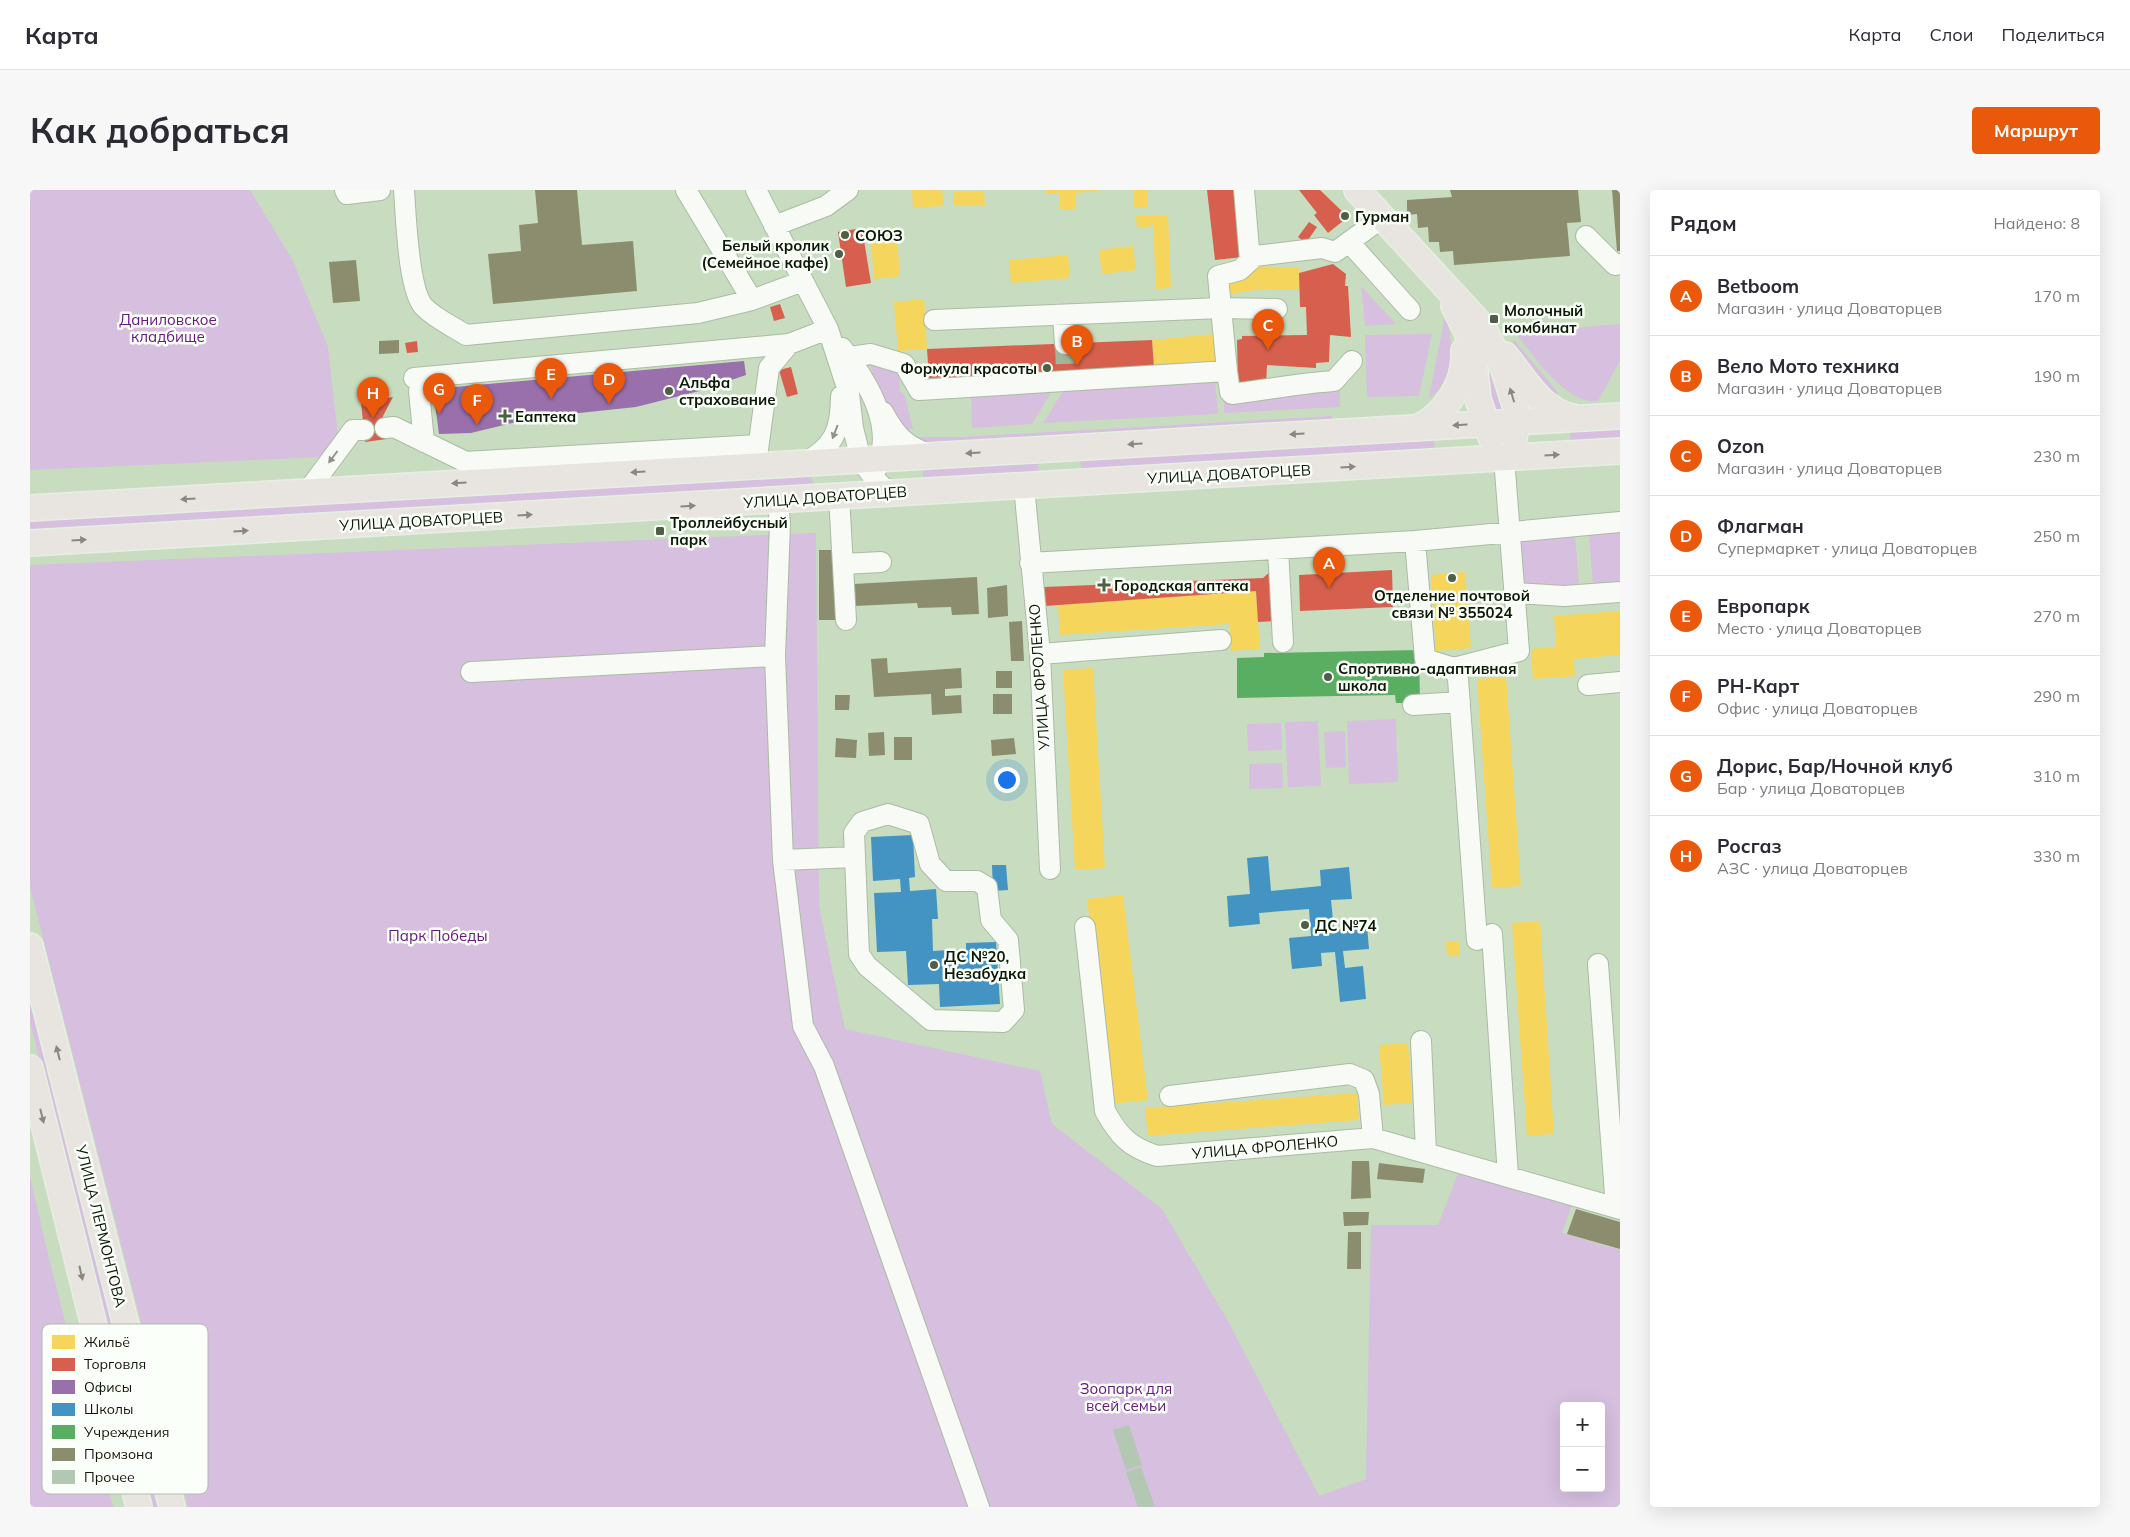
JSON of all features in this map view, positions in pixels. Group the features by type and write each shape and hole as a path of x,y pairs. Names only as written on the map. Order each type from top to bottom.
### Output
{"main road":[{"path":"1357,190 1483,327 1545,405 1560,415 1578,418"},
{"path":"1436,278 1454,307 1466,332 1473,354 1478,399 1485,424 1494,444 1504,458 1514,441 1517,422 1504,370 1483,327"},
{"path":"1417,428 1433,420 1450,400 1460,378 1464,354 1454,307"},
{"path":"30,508 502,480 757,456 804,463 872,465 932,456 1620,416"},
{"path":"1062,448 1066,483"},
{"name":"УЛИЦА ДОВАТОРЦЕВ","path":"30,543 1620,451"},
{"name":"УЛИЦА ЛЕРМОНТОВА","path":"30,946 126,1324"},
{"name":"УЛИЦА ЛЕРМОНТОВА","path":"30,1068 94,1324"},
{"name":"УЛИЦА ЛЕРМОНТОВА","path":"136,1494 139,1507"},
{"name":"УЛИЦА ЛЕРМОНТОВА","path":"169,1494 172,1507"}],"street":[{"path":"344,190 347,194 380,190"},
{"path":"404,190 412,279 422,306 438,319 466,334 698,313 752,300 803,281"},
{"path":"686,190 752,300"},
{"path":"756,190 845,362 868,384 898,436 912,449 932,456"},
{"path":"774,226 826,206 848,190"},
{"path":"1244,190 1250,261"},
{"path":"1352,361 1334,381 1292,384 1280,389 1232,394 1230,392 1227,371 1218,276 1240,270 1255,256 1322,248 1335,252 1382,218"},
{"path":"1586,236 1615,265 1620,264"},
{"path":"1349,242 1410,310"},
{"path":"934,320 1221,308 1277,308"},
{"path":"1063,315 1064,344"},
{"path":"424,442 417,384 789,344 828,329"},
{"path":"465,462 757,456 770,368 789,344"},
{"path":"845,362 871,354 904,364 919,390 1066,377 1227,371"},
{"path":"804,463 822,453 831,442 837,427 841,407 845,362"},
{"path":"845,362 853,428 883,487 897,493"},
{"path":"846,620 841,496 861,489 884,438 878,410 868,384"},
{"path":"385,428 394,427 502,480"},
{"path":"307,492 354,430 364,430"},
{"path":"1415,540 1425,659 1454,668 1519,651 1504,458"},
{"name":"УЛИЦА ФРОЛЕНКО","path":"1024,486 1040,654 1050,869"},
{"path":"778,501 780,524 775,656 782,860 803,1026 824,1066 979,1507"},
{"path":"1030,563 1415,540 1620,522"},
{"path":"1278,549 1283,642"},
{"path":"843,564 881,562"},
{"path":"1514,593 1564,596 1620,592"},
{"path":"1040,654 1221,640"},
{"path":"471,672 775,656"},
{"path":"1454,668 1458,679 1508,1176"},
{"path":"1588,685 1620,682"},
{"path":"1413,705 1460,702"},
{"path":"888,814 919,824 930,864 946,881 977,881 987,887 991,920 1008,940 1014,1010 1003,1022 931,1020 867,966 859,954 855,857 854,834 862,822 888,814"},
{"path":"782,860 855,857"},
{"name":"УЛИЦА ФРОЛЕНКО","path":"1085,927 1105,1111 1118,1134 1139,1150 1157,1156 1373,1138 1618,1208"},
{"path":"1598,964 1618,1208"},
{"path":"1421,1041 1426,1152"},
{"path":"1170,1096 1350,1074 1364,1080 1369,1094 1373,1138"}],"green space":[{"name":"Даниловское кладбище","path":"30,190 250,190 292,259 328,347 338,436 323,457 30,470"},
{"path":"1361,286 1396,324 1365,326"},
{"path":"1445,316 1451,348 1448,372 1443,383 1429,398"},
{"path":"1620,324 1620,361 1598,401 1586,400 1574,395 1563,387 1541,366 1515,333"},
{"path":"1432,334 1419,396 1367,397 1365,335"},
{"path":"1515,341 1557,391 1558,393 1554,398 1512,342"},
{"path":"1485,351 1503,400 1503,411 1494,412 1491,405"},
{"path":"870,363 898,366 900,391 905,396 913,429 902,429 874,382"},
{"path":"1215,379 1218,414 1043,423 1065,388"},
{"path":"1053,389 1032,424 972,428 971,392"},
{"path":"1340,391 1340,407 1224,413 1224,398"},
{"path":"1332,416 1333,424 937,449 905,437 962,437"},
{"path":"1620,427 1620,439 1572,442 1570,439 1571,430"},
{"path":"1431,439 1434,441 1435,448 1432,450 1083,470 1080,462 1082,459"},
{"path":"1038,462 1039,472 923,477 925,469"},
{"path":"810,474 813,483 811,485 30,530 30,519"},
{"path":"1620,531 1620,583 1593,585 1589,533"},
{"name":"Парк Победы","path":"816,533 819,906 845,1029 1040,1071 1052,1124 1162,1209 1228,1321 1319,1496 1366,1479 1371,1225 1438,1225 1459,1171 1573,1202 1562,1233 1620,1250 1620,1507 188,1507 185,1494 208,1494 208,1324 141,1324 30,887 30,565"},
{"path":"1575,535 1579,585 1539,588 1523,583 1519,539"},
{"path":"1396,719 1398,782 1349,784 1347,721"},
{"path":"1318,721 1321,786 1288,787 1285,722"},
{"path":"1281,723 1282,750 1248,751 1247,724"},
{"path":"1345,731 1346,767 1326,768 1324,732"},
{"path":"1282,763 1283,788 1249,789 1249,764"},
{"path":"30,989 115,1324 106,1324 30,1022"},
{"path":"30,1176 66,1324 42,1324 42,1494 110,1494 113,1507 30,1507"},
{"path":"149,1494 158,1494 161,1507 152,1507"}],"building: Жильё":[{"path":"912,190 942,190 944,206 913,208"},
{"path":"1045,190 1099,191 1075,193 1076,210 1060,210 1060,193 1045,194"},
{"path":"1134,190 1148,190 1148,207 1134,208"},
{"path":"984,191 985,205 954,206 953,192"},
{"path":"1168,215 1171,288 1156,289 1153,226 1137,228 1136,216"},
{"path":"896,228 900,276 874,279 870,231"},
{"path":"1133,246 1136,270 1102,274 1099,250"},
{"path":"1068,255 1070,278 1011,283 1009,260"},
{"path":"1255,266 1299,268 1299,290 1262,289 1230,294 1226,282 1246,278"},
{"path":"924,299 927,349 898,351 894,302"},
{"path":"1215,334 1217,363 1154,367 1152,340"},
{"path":"1465,572 1471,648 1436,651 1431,575"},
{"path":"1256,591 1260,649 1231,651 1229,624 1060,635 1058,605"},
{"path":"1620,611 1620,655 1574,659 1575,676 1533,679 1531,649 1556,647 1554,616"},
{"path":"1093,668 1105,868 1075,870 1063,670"},
{"path":"1506,677 1521,886 1492,888 1477,679"},
{"path":"1123,895 1148,1100 1112,1104 1087,899"},
{"path":"1540,921 1554,1134 1527,1136 1512,923"},
{"path":"1459,941 1460,956 1447,956 1446,942"},
{"path":"1408,1043 1412,1103 1384,1105 1379,1045"},
{"path":"1357,1093 1359,1120 1148,1136 1145,1108"}],"building: Торговля":[{"path":"1207,190 1236,190 1243,257 1215,260"},
{"path":"1299,190 1320,190 1348,217 1328,233 1314,215 1317,213"},
{"path":"1309,222 1317,227 1306,243 1298,237"},
{"path":"862,228 871,283 846,287 838,232"},
{"path":"1333,264 1346,274 1345,286 1348,286 1351,337 1330,335 1329,362 1316,363 1316,368 1267,365 1266,386 1238,387 1237,340 1242,339 1242,336 1307,335 1306,307 1300,307 1299,273"},
{"path":"780,304 785,318 774,321 770,307"},
{"path":"1152,340 1154,367 929,378 927,349"},
{"path":"417,341 418,352 407,353 405,343"},
{"path":"791,367 798,394 787,397 779,370"},
{"path":"386,387 387,398 393,397 383,416 387,439 365,442 361,402 366,401 365,390"},
{"path":"1392,570 1393,607 1300,611 1299,575"},
{"path":"1271,571 1275,621 1258,622 1256,591 1045,606 1044,587 1263,578"}],"building: Офисы":[{"path":"744,361 746,375 699,391 636,407 532,418 471,433 439,434 433,389"}],"building: Школы":[{"path":"913,835 915,877 909,878 910,891 936,889 938,919 932,919 933,951 966,949 966,943 996,942 1000,1004 940,1007 939,984 908,985 906,951 877,952 874,893 901,892 900,879 873,881 871,837"},
{"path":"1268,856 1271,891 1321,886 1320,870 1349,867 1352,899 1331,900 1334,930 1367,926 1369,949 1343,951 1345,968 1363,966 1366,999 1340,1002 1335,952 1321,953 1322,966 1292,969 1289,938 1311,936 1309,909 1259,913 1260,924 1229,927 1227,896 1250,894 1247,858"},
{"path":"992,865 1006,865 1008,890 993,891"}],"building: Учреждения":[{"name":"Спортивно-адаптивная школа","path":"1419,650 1420,703 1396,703 1395,695 1237,698 1237,658 1264,657 1264,653"}],"building: Промзона":[{"path":"535,190 577,190 582,245 633,241 637,291 493,304 488,254 521,251 519,225 538,223"},
{"path":"1450,190 1578,190 1581,222 1567,223 1570,256 1454,265 1453,251 1440,252 1439,242 1429,242 1428,227 1418,228 1417,214 1407,215 1407,200 1452,197"},
{"path":"1612,190 1620,190 1620,251 1617,251"},
{"path":"356,260 360,301 333,303 329,262"},
{"path":"399,340 399,353 379,354 379,341"},
{"path":"819,550 836,550 835,620 819,620"},
{"path":"977,577 979,614 952,615 951,607 918,608 917,603 855,606 854,584"},
{"path":"1007,585 1008,616 988,618 987,588"},
{"path":"1022,621 1024,661 1011,661 1009,622"},
{"path":"887,658 888,673 961,668 962,688 945,689 945,696 961,695 962,713 932,715 931,694 874,697 871,659"},
{"path":"996,671 1012,671 1012,688 996,688"},
{"path":"993,694 1012,694 1012,714 993,714"},
{"path":"835,695 850,695 849,710 835,710"},
{"path":"884,732 885,755 869,756 868,733"},
{"path":"894,737 912,737 912,760 894,760"},
{"path":"836,738 857,740 856,758 835,757"},
{"path":"1014,738 1016,754 992,756 991,740"},
{"path":"1352,1161 1369,1161 1371,1198 1351,1199"},
{"path":"1379,1163 1425,1169 1423,1183 1377,1179"},
{"path":"1576,1209 1620,1222 1620,1249 1567,1234"},
{"path":"1343,1212 1369,1212 1368,1225 1344,1226"},
{"path":"1348,1232 1361,1232 1361,1269 1347,1269"}],"building: Прочее":[{"path":"1129,1425 1142,1465 1126,1470 1113,1430"},
{"path":"1141,1467 1155,1507 1138,1507 1126,1472"}],"tunnel":[{"path":"1065,344 1066,371"}],"place":[{"name":"Гурман","path":"1345,216"},
{"name":"СОЮЗ","path":"845,235"},
{"name":"Белый кролик (Семейное кафе)","path":"839,254"},
{"name":"Молочный комбинат","path":"1494,319"},
{"name":"Ozon","path":"1268,350"},
{"name":"Вело Мото техника","path":"1077,366"},
{"name":"Формула красоты","path":"1047,368"},
{"name":"Альфа страхование","path":"669,391"},
{"name":"Европарк","path":"551,399"},
{"name":"Флагман","path":"609,404"},
{"name":"Дорис, Бар/Ночной клуб","path":"439,414"},
{"name":"Еаптека","path":"505,416"},
{"name":"Росгаз","path":"373,418"},
{"name":"РН-Карт","path":"477,425"},
{"name":"Троллейбусный парк","path":"660,531"},
{"name":"Отделение почтовой связи № 355024","path":"1452,578"},
{"name":"Городская аптека","path":"1104,585"},
{"name":"Betboom","path":"1329,588"},
{"name":"Спортивно-адаптивная школа","path":"1328,677"},
{"name":"ДС №74","path":"1305,925"},
{"name":"ДС №20, Незабудка","path":"934,965"}],"park label":[{"name":"Зоопарк для всей семьи","path":"1126,1396"}]}
